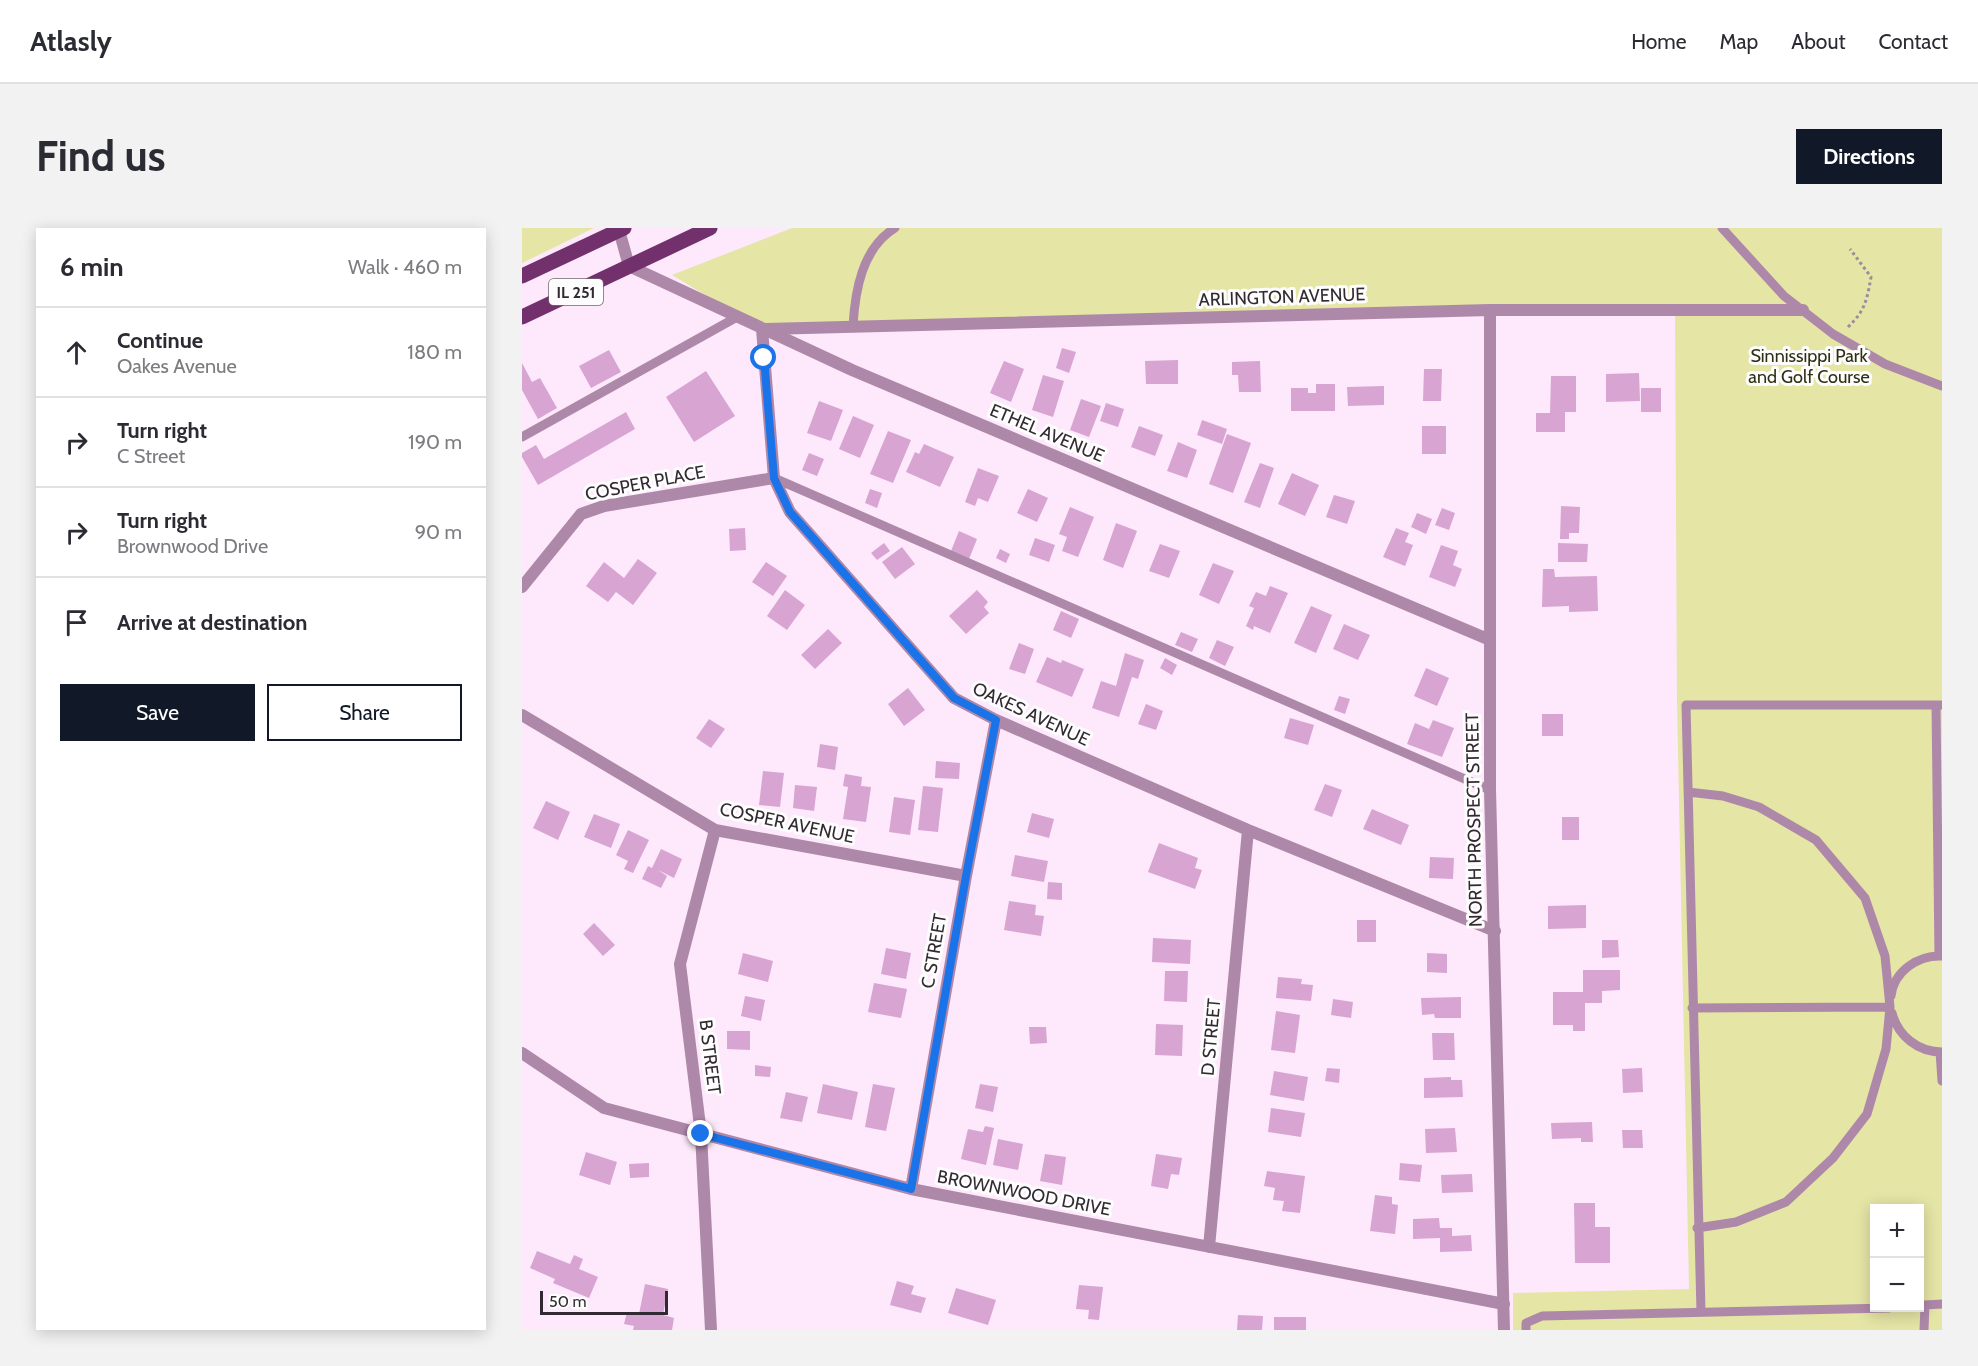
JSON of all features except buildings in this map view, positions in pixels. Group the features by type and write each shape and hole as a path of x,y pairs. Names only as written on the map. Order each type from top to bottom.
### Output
{"main road":[{"name":"IL 251","path":"522,317 711,228"},
{"name":"IL 251","path":"522,276 622,229"}],"street":[{"path":"622,229 629,266"},
{"name":"ETHEL AVENUE","path":"629,266 852,370 1490,640"},
{"name":"ARLINGTON AVENUE","path":"762,329 1490,310 1803,310"},
{"name":"NORTH PROSPECT STREET","path":"1490,310 1490,790 1504,1330"},
{"name":"OAKES AVENUE","path":"762,329 774,478 790,512 954,698 996,720 1248,830 1495,931"},
{"name":"COSPER PLACE","path":"522,587 581,514 604,506 774,478"},
{"name":"COSPER AVENUE","path":"522,715 715,830 966,876"},
{"name":"C STREET","path":"911,1189 996,720"},
{"name":"B STREET","path":"711,1330 701,1134 680,964 715,830"},
{"name":"D STREET","path":"1209,1247 1248,830"},
{"name":"BROWNWOOD DRIVE","path":"522,1053 604,1108 911,1189 1504,1304"}],"lane":[{"path":"853,326 855,298 864,269 874,247 895,228"},
{"path":"1722,228 1784,296 1838,337 1885,364 1942,386"},
{"path":"522,437 737,317"},
{"path":"774,478 1490,790"},
{"path":"1697,1228 1736,1222 1786,1202 1833,1158 1867,1114 1886,1049 1892,990 1895,982 1905,969 1917,961 1941,956 1939,705 1686,705 1697,1228 1701,1312"},
{"path":"1688,792 1723,796 1759,807 1816,840 1865,898 1885,956 1890,1007 1894,1023 1909,1042 1927,1050 1941,1052 1942,1081"},
{"path":"1692,1008 1890,1007"},
{"path":"1924,1305 1942,1304"},
{"path":"1526,1330 1526,1323 1542,1316 1870,1308"},
{"path":"1923,1312 1924,1330"}],"path":[{"path":"1838,337 1860,316 1868,296 1871,278 1850,249"}],"green space":[{"path":"522,228 594,228 522,263"},
{"name":"Sinnissippi Park and Golf Course","path":"792,228 1942,228 1942,1330 1513,1330 1513,1293 1689,1289 1677,702 1675,310 762,329 672,275"}],"route":[{"path":"701,1134 911,1189 996,720 954,698 790,512 774,478 764,358"}]}
